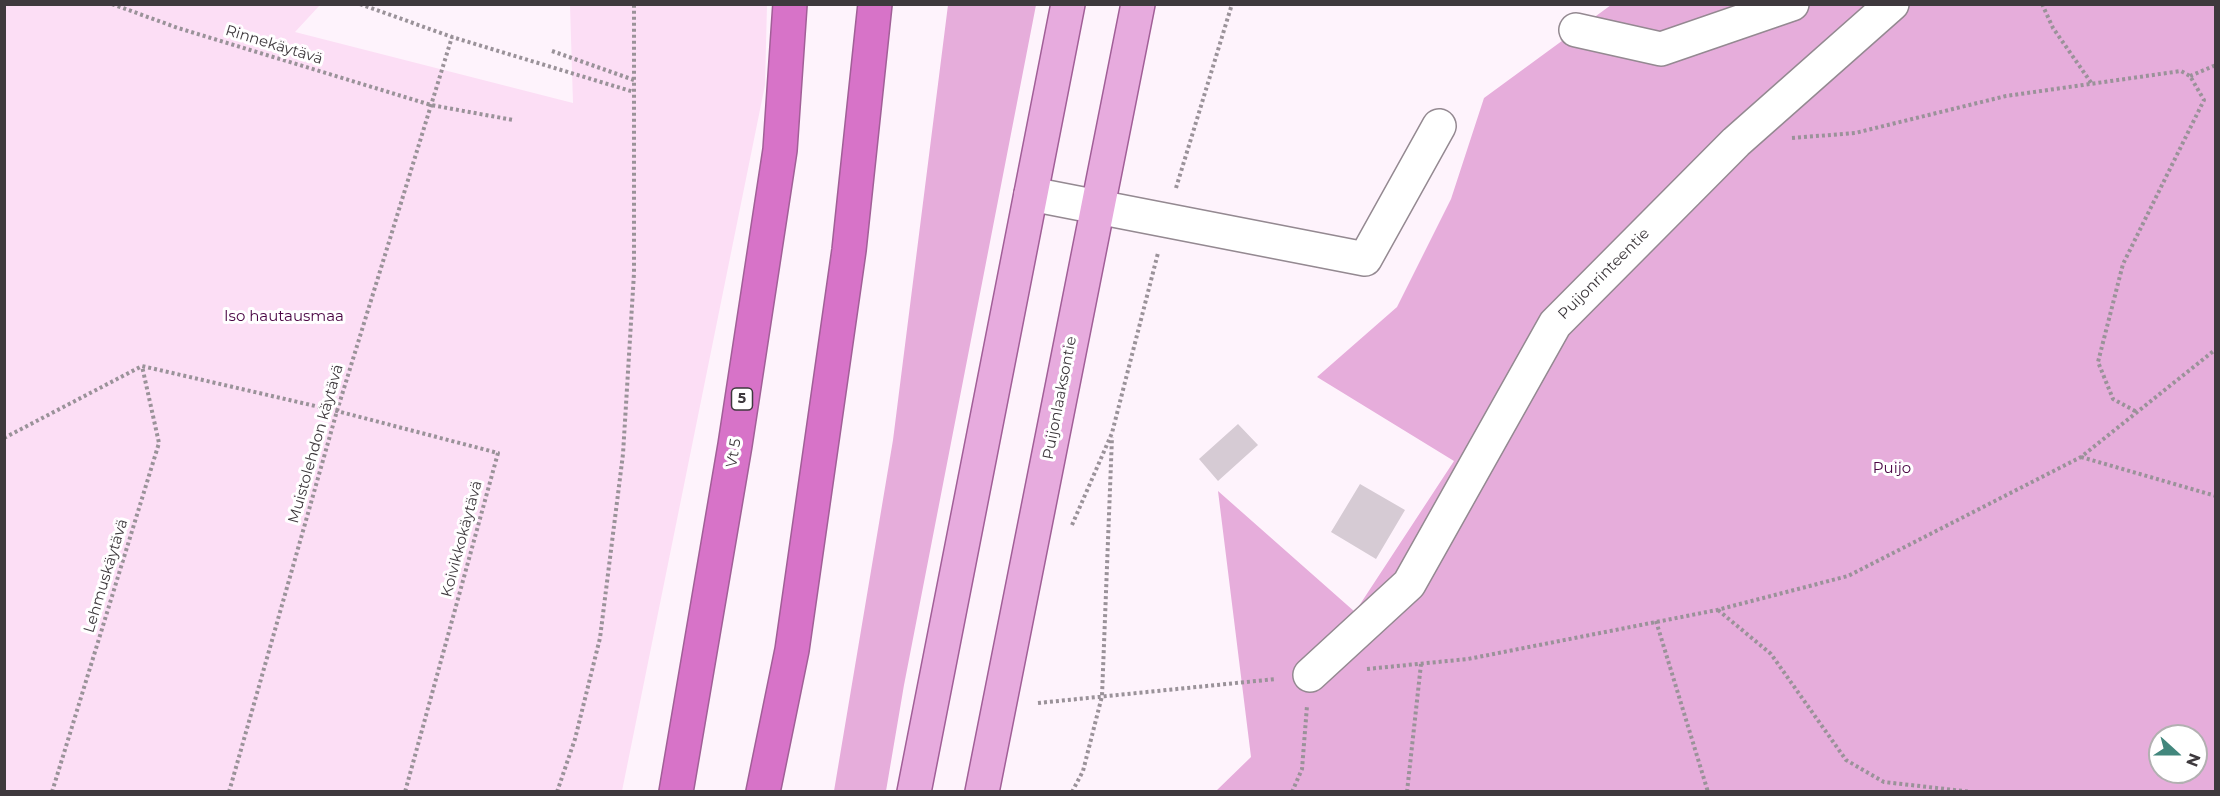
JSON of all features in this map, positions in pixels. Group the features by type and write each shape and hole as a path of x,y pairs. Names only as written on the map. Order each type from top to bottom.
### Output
{"highway":[{"name":"Vt 5","path":"676,792 735,445 780,150 790,4"},
{"path":"763,792 792,650 844,285 875,4"}],"main road":[{"path":"914,792 1068,4"},
{"name":"Puijonlaaksontie","path":"982,792 1138,4"}],"lane":[{"path":"1576,30 1661,49 1792,4"},
{"name":"Puijonrinteentie","path":"1310,675 1409,584 1555,324 1736,142 1877,9"},
{"path":"1031,194 1365,259 1439,126"}],"path":[{"name":"Rinnekäytävä","path":"112,4 178,28 431,105 513,120"},
{"path":"360,4 452,37 634,92"},
{"path":"557,792 575,739 600,638 622,454 634,273 634,4"},
{"path":"1072,792 1083,771 1102,696 1112,433 1166,222 1232,4"},
{"path":"2042,4 2053,28 2092,84"},
{"name":"Muistolehdon käytävä","path":"228,792 337,411 452,37"},
{"path":"552,51 634,80"},
{"path":"2190,76 2216,65"},
{"path":"1736,142 1855,133 2006,96 2181,71 2190,76 2204,100 2123,264 2098,362 2113,399 2137,412"},
{"path":"1365,669 1468,659 1717,610 1848,576 2081,457 2216,349"},
{"path":"4,438 142,366 337,411"},
{"name":"Lehmuskäytävä","path":"52,792 159,443 142,366"},
{"name":"Koivikkokäytävä","path":"337,411 498,453 405,792"},
{"path":"2081,457 2216,496"},
{"path":"1717,610 1771,654 1846,760 1884,782 1972,792"},
{"path":"1656,621 1708,792"},
{"path":"1407,792 1421,664"},
{"path":"1038,703 1310,675 1302,769 1292,792"}],"green space":[{"name":"Iso hautausmaa","path":"5,4 320,5 295,32 573,103 570,5 767,5 765,85 622,791 5,791"},
{"path":"948,5 1036,5 904,685 886,791 834,791 893,440"},
{"name":"Puijo","path":"1611,5 2215,5 2215,791 1215,792 1251,757 1218,491 1355,612 1454,461 1317,377 1397,307 1451,199 1484,98"}],"building":[{"path":"1238,424 1258,445 1218,481 1199,459"},
{"path":"1360,484 1405,510 1376,559 1331,532"}]}
